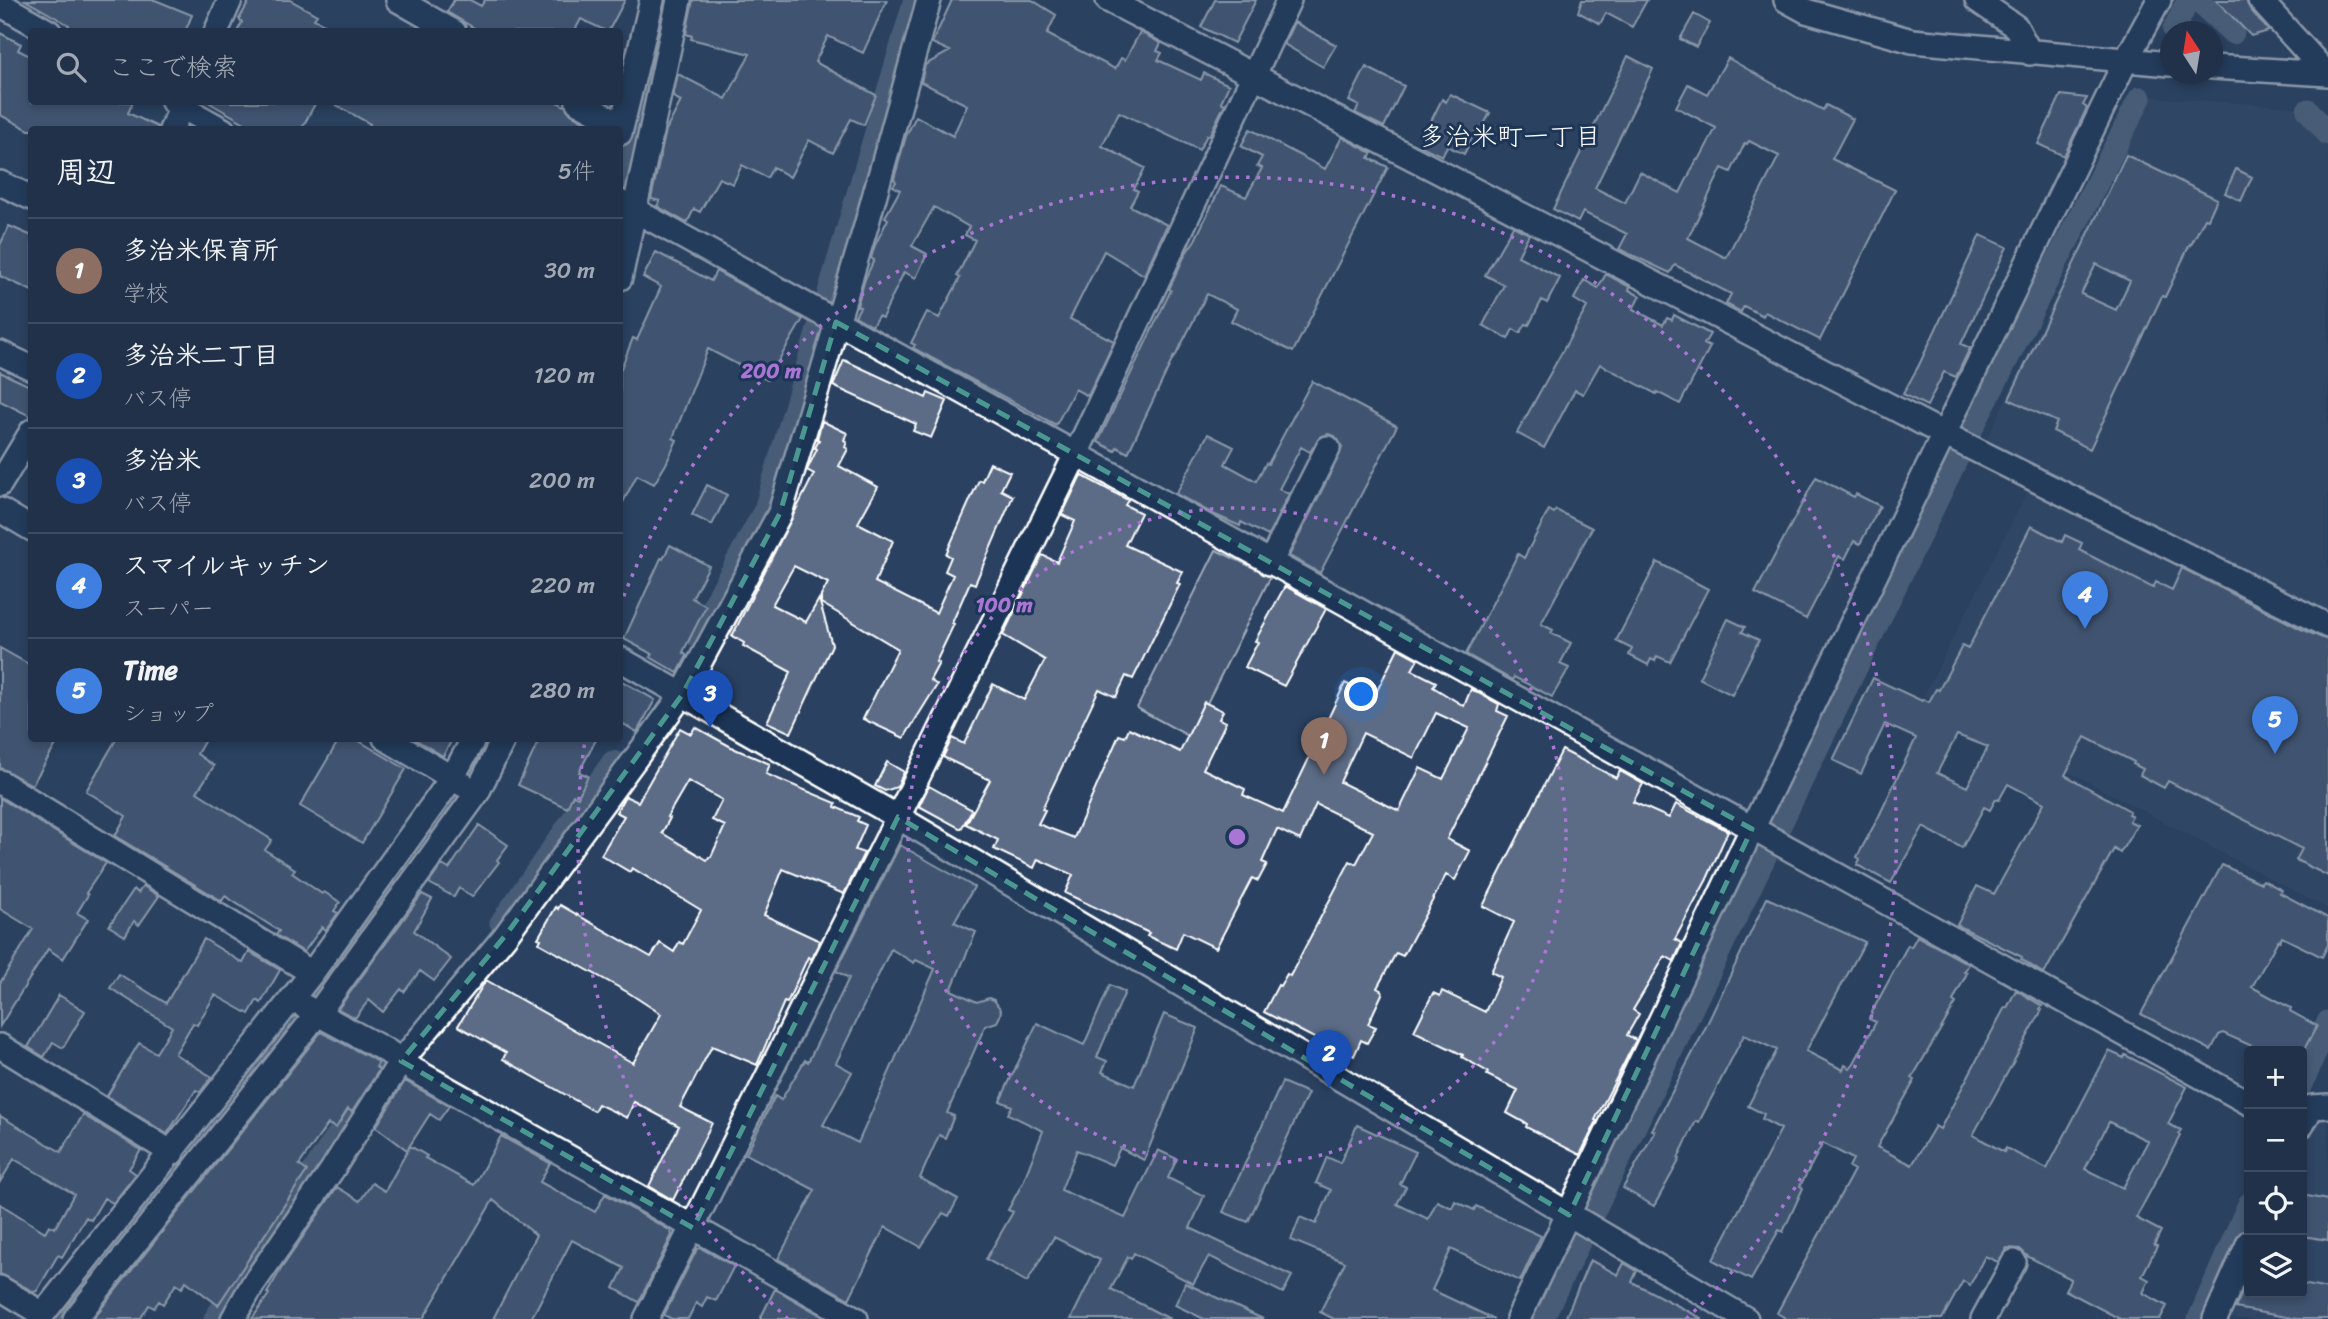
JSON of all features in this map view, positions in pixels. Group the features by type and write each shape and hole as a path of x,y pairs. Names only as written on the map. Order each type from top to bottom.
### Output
{"street":[{"path":"218,28 230,0"},
{"path":"398,0 447,28"},
{"path":"621,126 652,0"},
{"path":"623,247 627,206 679,0"},
{"path":"233,1319 253,1284 332,1170 401,1061 505,936 682,695 780,513 929,0"},
{"path":"1108,0 1957,440 2328,626"},
{"path":"646,1319 898,817 1076,454 1289,0"},
{"path":"1786,0 1806,11 1912,41 2160,64"},
{"path":"1977,0 2016,27 2030,53"},
{"path":"2260,0 2328,74"},
{"path":"1518,1319 1580,1221 1957,440 2125,62 2158,1"},
{"path":"0,4 42,28"},
{"path":"2223,68 2328,74"},
{"path":"172,126 178,105"},
{"path":"182,105 216,126"},
{"path":"583,105 615,126"},
{"path":"0,183 28,196"},
{"path":"627,206 2244,1100"},
{"path":"0,354 28,366"},
{"path":"0,484 28,438"},
{"path":"1270,563 1328,448"},
{"path":"0,510 28,527"},
{"path":"623,661 898,817 1746,1319"},
{"path":"392,742 464,785"},
{"path":"75,1319 464,785 473,742"},
{"path":"0,1288 41,1317 172,1153 304,1007 312,973 500,742"},
{"path":"0,782 312,973"},
{"path":"304,1007 856,1319"},
{"path":"0,1046 172,1153"},
{"path":"2307,1116 2312,1107 2328,1106"},
{"path":"2215,1319 2244,1253"},
{"path":"1983,1319 2014,1262"}],"highlighted area":[{"path":"836,322 1752,829 1569,1215 898,817 693,1228 401,1061 505,936 682,695 780,513"}],"shaded area":[{"path":"2150,97 2295,107 2328,149 2328,909 1924,695 2040,467 1987,439"},
{"path":"1216,550 1271,576 1190,737 1137,708"},
{"path":"2328,1116 2328,1319 2230,1319 2244,1287 2244,1298 2307,1298 2307,1142 2318,1117"}],"building":[{"path":"25,0 155,0 192,15 187,28 67,28 69,25"},
{"path":"250,0 290,0 317,15 314,19 332,28 239,28 242,22 239,19"},
{"path":"454,0 470,0 481,6 485,0 625,0 610,28 600,28 581,19 576,28 474,28 447,12"},
{"path":"693,0 887,0 863,53 828,36 815,62 876,95 864,125 851,119 833,153 809,140 790,177 773,167 767,178 742,165 733,184 719,178 700,212 694,209 687,223 657,206 660,201 651,199 666,130 681,101 673,97 678,74 726,99 750,54 691,39 692,36 686,34"},
{"path":"952,0 1032,0 1056,15 1047,34 1115,69 1121,58 1125,60 1140,32 1161,43 1157,51 1162,53 1158,60 1201,80 1204,73 1229,85 1221,102 1225,104 1199,150 1119,112 1102,146 1145,168 1134,189 1138,191 1130,206 1167,225 1144,275 1104,251 1070,319 1114,341 1088,396 1075,389 1056,425 913,348 915,345 911,343 927,312 939,318 960,278 957,276 975,240 965,235 969,227 934,207 912,246 927,254 916,278 904,272 882,318 878,316 872,326 855,316 860,307 857,306 865,279 874,260 871,258 875,245 888,219 885,217 900,190 893,186 896,182 894,179 906,136 916,116 953,136 967,105 921,82 925,65 950,51 932,43"},
{"path":"1215,0 1256,0 1234,43 1201,27"},
{"path":"1582,0 1647,0 1632,27 1606,13 1600,24 1578,12"},
{"path":"2216,0 2246,0 2250,9 2269,31 2251,36"},
{"path":"1694,14 1710,23 1696,47 1680,39"},
{"path":"1294,22 1336,45 1323,67 1284,44"},
{"path":"0,33 21,44 18,50 28,55 28,105 132,105 128,113 156,126 28,126 28,129 0,115"},
{"path":"1628,56 1653,69 1595,188 1625,203 1640,172 1680,193 1716,128 1676,107 1688,84 1707,94 1728,58 1805,102 1823,110 1826,105 1853,119 1832,159 1895,190 1820,340 1765,312 1763,316 1744,306 1741,312 1726,304 1731,294 1675,265 1670,273 1619,249 1627,234 1583,212 1578,222 1553,209","holes":["1749,141 1779,156 1726,258 1688,238 1722,168 1731,172 1745,143"]},
{"path":"1366,67 1404,86 1384,127 1355,113 1359,106 1349,101"},
{"path":"1450,94 1490,113 1479,134 1475,132 1464,154 1447,146 1442,156 1419,145 1442,99 1446,102"},
{"path":"2061,95 2087,98 2083,105 2087,108 2064,156 2038,144"},
{"path":"213,105 314,105 303,126 250,126"},
{"path":"336,105 563,105 571,114 593,126 369,126 370,124"},
{"path":"1250,129 1325,169 1342,137 1372,153 1369,158 1388,167 1293,352 1231,321 1237,309 1207,294 1128,453 1117,447 1115,451 1098,442 1186,253 1221,186 1246,197 1262,168 1257,166 1262,157 1241,146"},
{"path":"2126,155 2217,199 2208,219 2205,218 2190,244 2165,297 2162,296 2090,449 2053,431 2057,422 2009,399","holes":["2096,264 2130,281 2116,310 2081,294"]},
{"path":"2236,169 2252,177 2241,201 2225,193"},
{"path":"9,226 28,234 28,289 0,276 0,245"},
{"path":"1513,226 1529,234 1518,256 1560,278 1547,303 1542,300 1529,325 1526,324 1520,333 1513,329 1508,339 1483,325 1504,285 1485,275"},
{"path":"1980,235 2007,247 1961,344 1970,348 1956,377 1944,372 1927,406 1903,394"},
{"path":"656,252 711,281 716,271 803,319 767,380 708,349 673,438 677,440 666,464 654,484 637,475 623,502 623,363 633,338 637,340 661,287 643,277"},
{"path":"1606,274 1630,287 1629,290 1640,296 1633,309 1663,325 1667,318 1672,320 1674,315 1710,334 1704,344 1710,347 1680,404 1600,364 1583,394 1575,390 1544,448 1517,433 1587,307 1574,299 1584,280 1598,288"},
{"path":"844,360 926,398 928,393 947,401 931,438 913,431 916,424 833,386"},
{"path":"0,372 28,385 28,415 0,401"},
{"path":"1312,381 1397,426 1320,573 1289,556 1340,454 1342,447 1335,436 1328,434 1320,437 1310,452 1301,447 1279,489 1289,494 1268,536 1241,522 1240,526 1213,514 1176,494 1208,434 1234,447 1225,464 1256,481 1266,463 1268,464"},
{"path":"822,421 847,433 844,440 848,449 839,466 878,487 858,523 893,541 875,582 936,613 953,575 945,571 951,557 946,554 979,480 982,481 990,463 1010,472 1001,490 1013,496 975,584 970,582 936,662 939,663 930,680 937,685 904,738 863,719 898,649 821,603 821,596 828,583 794,566 772,605 806,622 819,599 832,645 791,733 767,722 791,672 743,646 744,643 732,636 814,474 807,470 817,449 815,448"},
{"path":"1081,475 1128,500 1125,505 1141,513 1125,545 1183,572 1177,583 1180,584 1133,679 1126,676 1116,697 1099,689 1042,809 1045,810 1038,824 1074,838 1119,735 1125,737 1129,728 1180,752 1204,702 1223,711 1219,719 1226,722 1203,769 1245,789 1243,795 1283,813 1345,683 1374,697 1398,648 1418,659 1412,670 1436,682 1433,687 1464,706 1471,689 1499,704 1497,711 1508,716 1447,839 1470,851 1455,880 1446,875 1403,956 1396,953 1377,988 1382,994 1368,1024 1376,1027 1367,1043 1361,1040 1354,1056 1338,1048 1337,1053 1321,1046 1322,1042 1264,1012 1278,985 1280,986 1287,974 1290,976 1350,861 1356,864 1373,832 1316,804 1300,840 1277,829 1262,862 1267,864 1258,881 1252,878 1216,948 1183,932 1176,949 1147,936 1149,933 1065,893 1073,875 1038,859 1034,868 994,849 998,840 966,824 990,780 943,757 952,738 964,744 993,684 1024,700 1045,660 1003,635 1042,555 1057,562 1075,521 1062,515","holes":["1436,713 1469,728 1443,779 1420,768 1399,811 1340,782 1363,733 1414,758"]},
{"path":"1816,477 1854,497 1856,494 1880,506 1860,544 1854,541 1845,559 1839,556 1806,619 1755,593"},
{"path":"707,485 727,495 712,525 692,515"},
{"path":"1549,510 1554,513 1556,510 1592,528 1541,624 1553,630 1551,633 1571,643 1560,664 1569,668 1552,697 1514,677 1512,680 1466,654 1518,554 1524,558"},
{"path":"2031,526 2062,542 2065,535 2082,543 2079,550 2153,588 2156,582 2172,590 2182,568 2328,640 2328,876 2296,860 2302,849 2168,781 2164,788 2140,775 2143,769 2133,764 2134,762 2085,737 2065,775 2130,811 2128,814 2132,816 2129,821 2137,825 2120,853 2114,849 2044,974 2021,959 2022,957 1957,925 1977,886 1994,894 2044,803 2008,784 1990,810 1984,807 1962,848 1923,827 1891,883 1857,865 1860,859 1857,857 1916,738 1885,724 1861,774 1833,760 1873,678 1929,702 1936,689 1939,690 1962,646 1968,649","holes":["1957,735 1988,747 1967,787 1937,773"]},
{"path":"670,545 709,566 692,598 706,606 683,652 687,656 678,673 650,657 652,654 624,639 661,558 663,559"},
{"path":"1657,562 1708,589 1670,662 1657,656 1655,661 1651,659 1648,665 1629,655 1632,649 1616,641"},
{"path":"1285,586 1326,609 1284,686 1245,667 1258,642 1255,641"},
{"path":"1728,619 1745,627 1742,632 1759,640 1732,695 1699,678"},
{"path":"0,648 28,664 28,742 58,742 32,785 0,768"},
{"path":"623,682 655,700 637,732 623,724"},
{"path":"695,727 770,764 766,774 836,803 835,807 859,817 857,821 866,825 855,850 864,853 844,894 783,869 764,915 820,941 811,959 808,957 787,1003 784,1002 757,1065 712,1046 680,1107 712,1123 673,1200 649,1186 679,1126 634,1102 627,1118 598,1104 594,1111 503,1059 506,1053 458,1026 486,980 633,1063 661,1014 539,943 541,939 538,938 556,907 558,909 560,905 651,957 660,943 674,952 679,942 683,944 701,910 632,868 630,872 601,855 624,816 616,812 625,796 638,802 680,728 691,734","holes":["688,781 722,800 712,820 725,826 711,857 707,860 662,833 670,818 667,817"]},
{"path":"115,742 204,742 197,754 214,766 197,792 272,840 265,850 295,869 292,873 322,894 324,892 340,902 334,911 338,913 326,930 322,927 304,952 276,935 279,931 225,896 222,901 115,836 126,816 86,791"},
{"path":"338,742 361,742 406,769 362,843 300,806"},
{"path":"420,742 451,742 443,756"},
{"path":"538,742 595,742 579,772 588,776 578,797 573,795 567,808 518,785"},
{"path":"1562,750 1616,778 1620,771 1643,784 1633,802 1669,818 1676,804 1728,831 1707,879 1675,939 1682,943 1674,961 1665,956 1633,1010 1639,1014 1627,1035 1636,1040 1580,1155 1526,1127 1527,1124 1507,1113 1518,1090 1487,1075 1488,1072 1462,1057 1463,1055 1414,1031 1433,993 1440,996 1442,991 1485,1012 1501,977 1491,972 1514,922 1483,906"},
{"path":"887,762 904,772 897,787 885,791 875,786"},
{"path":"929,786 972,810 961,829 919,806"},
{"path":"0,798 106,863 86,893 88,895 77,913 88,919 63,959 48,949 0,1026 0,983 33,929 0,909"},
{"path":"479,825 508,845 497,860 499,862 472,897 459,888 454,897 429,883 442,865 449,869"},
{"path":"900,845 974,887 954,922 976,932 951,990 977,1002 989,998 994,1000 1001,1010 997,1022 985,1026 947,1113 954,1116 945,1138 939,1135 920,1178 958,1199 949,1216 943,1213 921,1247 885,1227 849,1299 778,1259 815,1190 746,1154 775,1096 781,1100 805,1060 808,1062 849,978 836,971","holes":["891,949 914,963 916,960 935,969 858,1143 823,1125 852,1072 836,1063"]},
{"path":"2222,865 2261,883 2263,880 2282,890 2280,893 2328,918 2328,945 2322,957 2282,937 2252,987 2317,1026 2306,1046 2252,1046 2223,1033 2219,1035 2211,1050 2141,1014"},
{"path":"143,886 159,896 139,925 134,921 125,936 109,926 134,889 138,893"},
{"path":"422,894 432,899 414,931 451,959 434,981 420,971 404,992 401,989 383,1012 369,1000 355,1018 338,1009"},
{"path":"1767,898 1865,942 1806,1051 1843,1070 1845,1065 1850,1068 1854,1063 1876,1022 1869,1019 1874,1008 1908,945 1911,947 1917,936 1969,964 1953,1001 1956,1003 1912,1078 1915,1080 1877,1147 1912,1165 1935,1126 1940,1129 2016,990 2042,1006 2042,1010 1973,1135 2004,1152 2006,1148 2047,1169 2109,1051 2124,1058 2125,1055 2187,1087 2168,1124 2181,1130 2178,1134 2180,1136 2136,1218 2161,1231 2154,1245 2157,1246 2142,1276 2149,1280 2143,1293 2167,1306 2160,1319 2120,1319 2065,1290 2071,1279 2027,1256 2020,1249 2007,1248 1998,1262 1985,1256 1970,1285 1963,1281 1942,1319 1787,1319 1777,1313 1854,1170 1849,1167 1853,1159 1823,1143 1800,1186 1803,1188 1783,1232 1779,1230 1751,1280 1713,1260 1781,1129 1762,1119 1764,1114 1748,1106 1777,1050 1744,1035 1699,1122 1696,1121 1678,1158 1680,1159 1654,1206 1623,1188 1655,1131 1652,1130 1700,1039","holes":["2109,1122 2148,1141 2123,1188 2085,1169"]},
{"path":"204,939 243,963 249,952 280,970 261,1003 257,1000 249,1014 215,995 197,1025 193,1023 175,1054 212,1077 200,1092 196,1090 167,1134 107,1096 139,1043 156,1053 172,1027 110,988 119,974 166,1003"},
{"path":"1110,985 1125,992 1097,1057 1107,1061 1102,1072 1134,1086 1164,1014 1198,1028 1144,1160 1120,1148 1112,1165 1077,1150 1061,1190 1125,1218 1158,1150 1177,1159 1168,1178 1204,1196 1190,1228 1292,1276 1283,1293 1209,1256 1193,1284 1134,1253 1131,1259 1128,1257 1111,1289 1170,1319 1071,1319 1100,1260 1054,1237 1027,1282 986,1259 1013,1212 1008,1210 1023,1182 1043,1131 1008,1114 1012,1106 1000,1101 1037,1023 1084,1045"},
{"path":"59,995 85,1011 63,1048 53,1042 44,1057 28,1047"},
{"path":"321,1032 379,1062 376,1067 379,1070 352,1112 348,1109 336,1128 328,1124 299,1165 307,1171 218,1305 186,1281 182,1288 176,1284 163,1304 159,1301 154,1308 149,1305 140,1319 93,1319"},
{"path":"405,1081 449,1106 439,1120 430,1114 407,1150 376,1127"},
{"path":"1282,1082 1308,1093 1248,1222 1223,1212"},
{"path":"83,1115 141,1150 129,1169 136,1174 113,1203 104,1198 91,1220 86,1217 62,1257 58,1255 34,1292 0,1274 0,1204 45,1232 49,1225 55,1228 74,1194 14,1159 0,1182 0,1116 61,1152"},
{"path":"1357,1125 1416,1152 1400,1184 1406,1187 1397,1204 1428,1219 1437,1201 1452,1208 1455,1201 1474,1210 1476,1206 1541,1236 1520,1281 1451,1249 1432,1290 1494,1319 1334,1319 1320,1312 1345,1262 1291,1240 1300,1217 1316,1224 1331,1190 1316,1183 1327,1157 1340,1163"},
{"path":"501,1136 550,1163 540,1182 595,1212 605,1194 671,1231 672,1235 639,1302 614,1288 624,1268 572,1240 531,1319 493,1319 536,1235 493,1200 423,1319 252,1319 269,1294 267,1293 281,1269 337,1187 360,1201 372,1183 385,1191 410,1146 427,1156 425,1158 474,1185"},
{"path":"2307,1196 2328,1200 2328,1240 2307,1237"},
{"path":"701,1248 734,1266 716,1301 707,1297 702,1307 696,1303 688,1319 672,1319 664,1315 697,1249"},
{"path":"1590,1260 1618,1275 1624,1263 1637,1271 1632,1282 1703,1319 1565,1319"},
{"path":"1185,1283 1263,1319 1204,1319 1175,1305"},
{"path":"2307,1285 2328,1289 2328,1319 2297,1319 2235,1308 2242,1293 2244,1298 2307,1298"},
{"path":"775,1289 827,1319 760,1319"}],"waterway":[{"path":"623,198 668,0"},
{"path":"697,636 765,510 915,0"},
{"path":"2178,21 2188,0"},
{"path":"2197,0 2233,33"},
{"path":"1542,1319 1960,452 2140,98"},
{"path":"2308,110 2328,134"},
{"path":"55,1319 275,1045 403,877 460,792 487,742"},
{"path":"501,923 613,762"},
{"path":"2307,1072 2328,1022"},
{"path":"215,1319 384,1066"},
{"path":"2199,1319 2244,1216"}],"place":[{"name":"スマイルキッチン","path":"2085,629"},
{"name":"多治米","path":"710,728"},
{"name":"Time","path":"2275,754"},
{"name":"多治米保育所","path":"1324,775"},
{"name":"多治米二丁目","path":"1329,1088"}],"district":[{"name":"多治米町一丁目","path":"1510,136"}]}
